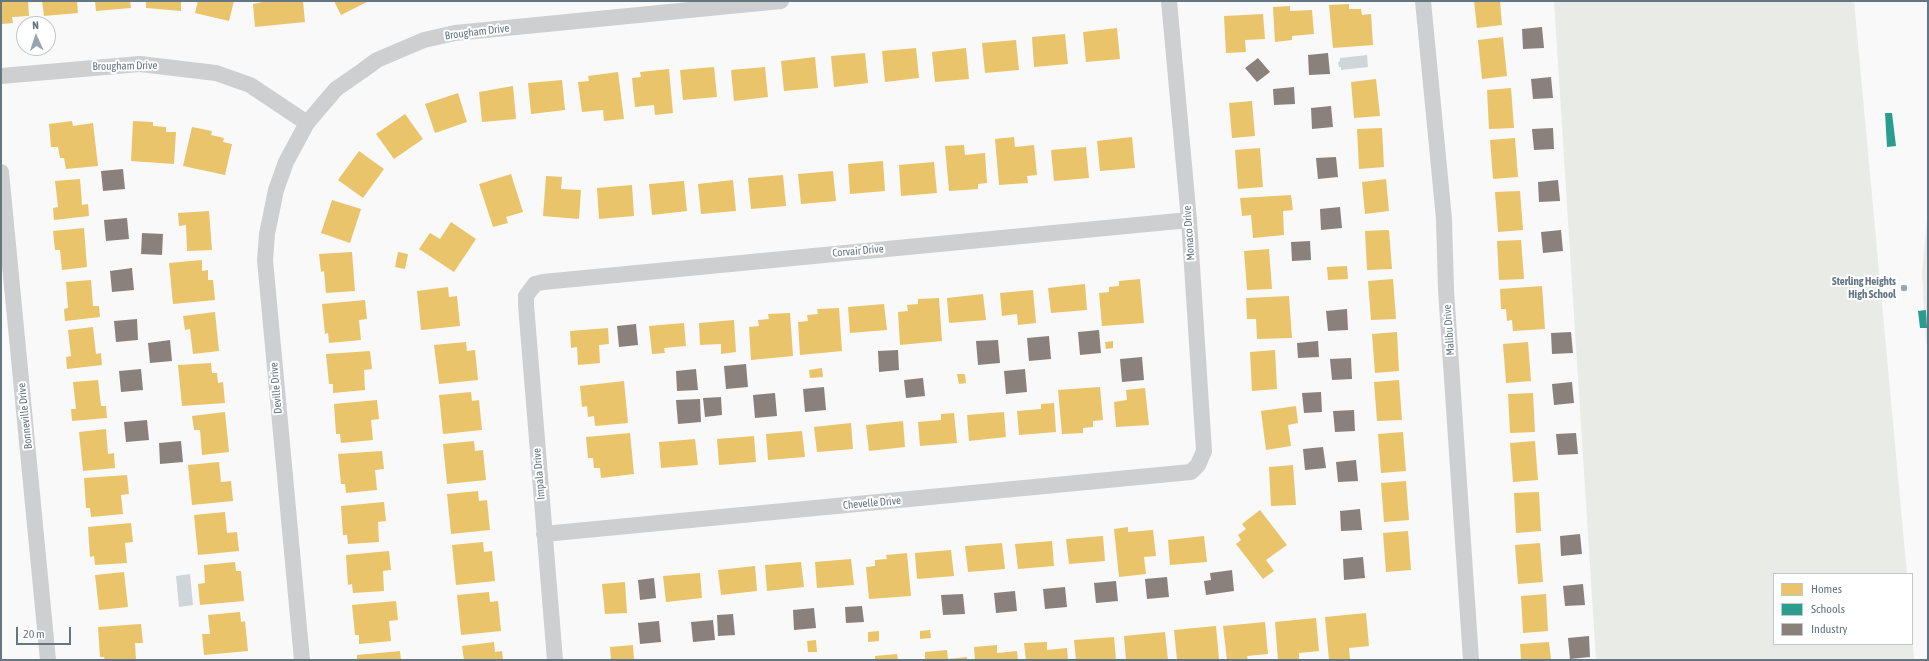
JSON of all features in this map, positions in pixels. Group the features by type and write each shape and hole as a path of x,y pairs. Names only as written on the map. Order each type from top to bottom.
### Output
{"street":[{"name":"Brougham Drive","path":"1,76 140,64 216,73 250,85 307,123 336,89 384,57 424,40 455,33 781,1"},
{"name":"Monaco Drive","path":"1169,1 1189,220 1204,451 1198,465"},
{"name":"Malibu Drive","path":"1423,1 1444,219 1446,290 1471,660"},
{"name":"Deville Drive","path":"302,660 266,260 267,234 276,190 286,162 307,123"},
{"name":"Bonneville Drive","path":"1,172 48,660"},
{"name":"Corvair Drive","path":"530,288 543,282 1189,220"},
{"name":"Impala Drive","path":"530,288 526,296 526,305 555,660"},
{"name":"Chevelle Drive","path":"544,534 1183,474 1191,472 1198,465"}],"shaded area":[{"path":"1554,1 1854,1 1907,573 1773,573 1773,645 1913,645 1914,660 1596,660"},
{"path":"1367,55 1368,67 1341,70 1341,67 1339,67 1338,62 1340,61 1340,58"},
{"path":"1928,208 1928,345 1926,344 1922,273"},
{"path":"190,574 193,605 179,607 176,576"}],"building: Homes":[{"path":"1,1 28,1 29,16 12,17 13,23 1,24"},
{"path":"42,1 77,1 78,13 44,16"},
{"path":"95,1 130,1 131,8 96,11"},
{"path":"146,1 181,1 181,11 146,8"},
{"path":"198,1 234,1 229,21 195,13"},
{"path":"268,1 303,1 305,22 255,27 253,4"},
{"path":"334,1 369,1 341,15"},
{"path":"1474,1 1500,1 1502,25 1477,28"},
{"path":"1349,4 1349,9 1361,9 1362,15 1371,14 1373,45 1333,48 1329,5"},
{"path":"1290,6 1290,11 1312,10 1314,34 1292,36 1292,40 1275,42 1273,7"},
{"path":"1263,14 1265,39 1245,40 1246,52 1226,53 1224,16"},
{"path":"1117,28 1120,59 1086,62 1083,32"},
{"path":"1065,34 1068,64 1034,67 1032,37"},
{"path":"1503,37 1507,76 1482,79 1478,40"},
{"path":"1016,40 1019,70 985,73 982,43"},
{"path":"916,48 919,78 885,82 882,51"},
{"path":"966,48 969,79 935,82 932,52"},
{"path":"865,53 868,83 834,87 831,56"},
{"path":"815,57 818,88 784,91 781,61"},
{"path":"714,67 717,97 683,100 680,70"},
{"path":"765,67 768,97 734,101 731,70"},
{"path":"669,69 673,113 655,115 654,105 635,107 632,78 641,77 640,72"},
{"path":"618,72 624,119 604,121 603,110 582,112 578,82 589,81 588,76"},
{"path":"1376,79 1380,116 1354,118 1351,82"},
{"path":"562,80 565,110 531,114 528,83"},
{"path":"513,86 516,119 482,122 479,92"},
{"path":"1511,88 1514,128 1489,129 1487,90"},
{"path":"458,93 467,122 435,133 425,104"},
{"path":"1252,101 1255,136 1232,138 1229,103"},
{"path":"405,114 423,139 394,159 376,134"},
{"path":"72,121 73,126 93,123 98,166 66,169 64,158 60,158 58,147 51,147 49,124"},
{"path":"133,121 153,122 153,126 166,127 166,132 176,132 174,164 131,161"},
{"path":"192,127 212,131 211,135 224,138 223,142 232,144 225,175 183,166"},
{"path":"1382,128 1384,167 1359,169 1357,129"},
{"path":"1014,137 1015,147 1034,145 1037,175 1027,176 1028,183 999,185 995,139"},
{"path":"1132,137 1135,168 1100,171 1097,141"},
{"path":"1515,138 1518,177 1493,179 1490,140"},
{"path":"964,145 965,155 985,153 987,183 978,184 978,189 949,191 945,146"},
{"path":"1086,147 1089,178 1054,181 1051,150"},
{"path":"1260,148 1263,187 1238,189 1235,150"},
{"path":"359,151 384,169 363,198 338,180"},
{"path":"883,161 885,191 850,194 848,164"},
{"path":"934,162 937,193 901,196 899,165"},
{"path":"833,171 836,201 801,204 798,174"},
{"path":"511,174 523,212 506,217 508,223 493,227 479,184"},
{"path":"783,175 786,206 751,209 748,178"},
{"path":"546,176 562,177 561,189 581,190 579,219 543,216"},
{"path":"80,179 82,205 88,204 89,216 54,220 53,208 58,207 55,181"},
{"path":"1386,179 1389,211 1365,214 1362,182"},
{"path":"733,180 736,211 701,214 698,184"},
{"path":"684,181 687,211 652,215 649,184"},
{"path":"632,185 634,216 599,219 597,188"},
{"path":"1520,191 1523,230 1498,232 1495,192"},
{"path":"1291,195 1293,210 1283,211 1284,235 1253,238 1251,215 1242,216 1240,198"},
{"path":"332,200 361,209 350,243 321,233"},
{"path":"209,211 212,250 187,251 186,225 179,226 178,213"},
{"path":"451,222 476,239 454,272 419,249 430,233 440,239"},
{"path":"84,228 87,267 62,270 60,250 55,250 53,231"},
{"path":"1389,230 1392,269 1367,270 1365,231"},
{"path":"1521,240 1524,279 1499,280 1497,241"},
{"path":"1269,249 1272,289 1247,290 1244,251"},
{"path":"352,252 355,291 326,293 324,271 321,272 319,254"},
{"path":"398,252 408,254 405,269 395,267"},
{"path":"202,260 202,271 208,270 208,280 213,280 215,300 173,304 169,263"},
{"path":"1347,266 1348,279 1328,280 1327,267"},
{"path":"1140,279 1144,323 1102,326 1099,293 1109,292 1109,287 1119,286 1119,281"},
{"path":"1393,279 1396,319 1371,320 1368,281"},
{"path":"91,280 93,306 99,306 100,317 65,321 64,309 68,308 66,282"},
{"path":"1085,284 1087,310 1051,313 1048,288"},
{"path":"1542,286 1545,329 1513,331 1512,320 1507,321 1506,309 1501,309 1500,289"},
{"path":"448,287 449,297 457,296 460,326 421,330 417,291"},
{"path":"1033,290 1036,323 1018,325 1017,314 1002,316 1000,293"},
{"path":"983,294 986,320 949,323 947,298"},
{"path":"1289,296 1292,338 1257,339 1256,319 1247,319 1246,298"},
{"path":"939,298 942,341 900,345 898,312 908,311 907,305 918,304 918,299"},
{"path":"365,300 367,319 359,320 361,340 329,343 328,333 325,334 322,304"},
{"path":"884,304 887,330 850,333 848,307"},
{"path":"839,308 842,351 800,355 798,322 808,321 807,315 818,314 817,309"},
{"path":"215,312 219,351 193,354 190,329 185,330 183,316"},
{"path":"790,313 793,356 751,360 749,327 759,326 758,320 769,319 768,314"},
{"path":"734,320 736,352 721,354 721,344 700,345 699,323"},
{"path":"684,323 686,346 664,348 665,353 652,354 649,326"},
{"path":"93,327 96,354 101,353 102,365 67,369 66,357 71,356 68,330"},
{"path":"608,328 609,344 599,345 600,363 578,365 577,347 571,348 570,331"},
{"path":"1397,332 1399,371 1375,373 1372,334"},
{"path":"1113,341 1113,348 1106,349 1105,342"},
{"path":"466,342 467,351 475,350 478,380 439,384 434,345"},
{"path":"1528,342 1531,381 1506,383 1503,344"},
{"path":"1275,350 1277,389 1252,391 1250,352"},
{"path":"370,351 372,369 364,370 365,390 333,393 333,384 329,384 326,354"},
{"path":"211,363 212,373 217,373 218,383 223,382 225,403 182,406 178,365"},
{"path":"822,368 823,377 810,378 809,370"},
{"path":"957,374 965,374 966,383 959,384"},
{"path":"98,380 101,406 106,406 107,418 72,421 71,409 76,409 73,382"},
{"path":"1399,380 1402,420 1377,421 1374,382"},
{"path":"624,381 628,423 595,426 594,416 588,417 587,406 582,407 580,386"},
{"path":"1100,387 1103,420 1093,421 1093,427 1083,428 1083,433 1062,434 1058,390"},
{"path":"1145,388 1149,425 1116,427 1114,402 1127,400 1126,390"},
{"path":"471,392 472,401 479,400 482,430 443,434 439,395"},
{"path":"1533,393 1535,432 1510,433 1508,394"},
{"path":"377,400 379,419 371,420 373,440 341,443 340,434 336,434 334,404"},
{"path":"1054,403 1056,432 1019,435 1017,411 1041,409 1041,404"},
{"path":"1296,406 1298,423 1288,425 1291,446 1266,450 1261,411"},
{"path":"225,412 229,452 202,455 200,430 194,430 192,416"},
{"path":"1004,412 1006,437 969,441 967,415"},
{"path":"954,413 957,443 920,446 918,422 941,420 941,414"},
{"path":"903,421 905,447 869,451 866,425"},
{"path":"851,423 853,449 817,452 814,427"},
{"path":"106,429 108,454 114,453 115,468 83,471 79,432"},
{"path":"802,431 805,457 768,460 766,434"},
{"path":"1403,432 1406,471 1381,473 1378,434"},
{"path":"630,433 634,474 601,478 600,468 594,468 593,458 588,458 586,437"},
{"path":"754,436 756,462 719,465 717,439"},
{"path":"695,439 698,465 661,468 659,442"},
{"path":"474,441 475,451 483,450 486,480 447,484 443,444"},
{"path":"1535,441 1538,480 1513,482 1510,443"},
{"path":"382,451 384,469 375,470 377,490 346,493 345,484 341,484 338,454"},
{"path":"219,462 221,482 231,481 233,501 192,505 188,465"},
{"path":"1293,465 1296,505 1271,506 1269,467"},
{"path":"127,475 129,494 121,495 123,514 91,517 90,508 86,508 84,478"},
{"path":"1406,481 1409,520 1384,522 1381,483"},
{"path":"478,491 479,501 487,500 490,530 451,534 447,494"},
{"path":"1539,492 1541,531 1516,533 1514,493"},
{"path":"384,502 386,521 378,522 379,542 348,544 347,535 343,535 341,506"},
{"path":"1260,510 1287,545 1266,560 1274,571 1263,579 1236,544 1241,540 1238,535 1246,529 1242,524"},
{"path":"225,512 227,533 237,532 239,551 198,555 194,515"},
{"path":"131,523 133,542 125,543 127,563 95,565 94,556 90,557 88,527"},
{"path":"1128,527 1128,532 1153,530 1156,556 1144,557 1146,574 1119,577 1114,529"},
{"path":"1408,531 1411,570 1386,572 1383,533"},
{"path":"1103,536 1105,561 1069,564 1066,539"},
{"path":"1204,536 1207,562 1170,565 1168,540"},
{"path":"1052,541 1054,566 1018,569 1015,544"},
{"path":"483,542 484,552 492,551 495,581 456,585 452,545"},
{"path":"1002,543 1005,569 968,572 965,546"},
{"path":"1540,543 1543,582 1518,584 1515,545"},
{"path":"951,550 954,576 917,579 915,553"},
{"path":"389,551 391,570 383,571 384,591 353,593 352,584 348,585 346,555"},
{"path":"907,553 911,596 869,599 866,567 875,566 875,560 887,559 886,555"},
{"path":"851,559 854,585 817,588 815,562"},
{"path":"235,562 236,571 241,571 244,601 200,605 198,584 205,583 204,565"},
{"path":"801,562 804,587 767,591 765,565"},
{"path":"755,566 757,591 721,595 718,570"},
{"path":"124,572 128,607 99,610 95,575"},
{"path":"700,573 702,598 666,602 663,576"},
{"path":"625,582 627,613 605,614 602,584"},
{"path":"489,592 490,602 498,601 501,631 461,635 457,595"},
{"path":"1546,594 1548,631 1523,633 1521,596"},
{"path":"396,601 398,620 389,621 391,641 359,644 359,635 355,635 352,605"},
{"path":"240,612 241,622 245,621 248,651 204,655 202,634 210,634 208,615"},
{"path":"1366,613 1369,646 1349,648 1350,659 1329,660 1325,617"},
{"path":"1316,618 1319,651 1299,653 1299,660 1278,660 1275,622"},
{"path":"1265,622 1268,654 1247,656 1248,660 1227,660 1223,626"},
{"path":"141,624 143,643 135,643 136,660 105,660 104,657 100,657 98,627"},
{"path":"1216,626 1219,659 1177,660 1174,630"},
{"path":"930,630 931,638 920,639 920,631"},
{"path":"879,631 879,641 868,642 868,632"},
{"path":"1165,632 1168,660 1126,660 1124,636"},
{"path":"1114,637 1116,660 1076,660 1074,640"},
{"path":"816,640 817,652 808,652 807,641"},
{"path":"494,642 495,652 502,651 503,660 464,660 462,646"},
{"path":"1047,642 1047,650 1067,648 1068,660 1026,660 1024,643"},
{"path":"1549,642 1551,660 1521,660 1520,644"},
{"path":"633,645 634,660 611,660 610,647"},
{"path":"997,645 997,653 1017,651 1018,660 975,660 974,647"},
{"path":"947,650 948,659 967,657 967,660 925,660 925,652"},
{"path":"400,651 401,660 357,660 357,655"},
{"path":"897,654 898,660 875,660 875,656"}],"building: Schools":[{"path":"1885,113 1892,113 1896,146 1887,147"},
{"path":"1926,310 1927,328 1920,328 1918,311"}],"building: Industry":[{"path":"1542,27 1544,48 1523,49 1522,29"},
{"path":"1328,53 1330,74 1309,75 1308,55"},
{"path":"1258,58 1270,72 1257,82 1245,68"},
{"path":"1551,77 1553,98 1533,99 1531,79"},
{"path":"1294,87 1295,104 1274,105 1273,89"},
{"path":"1331,106 1333,127 1312,129 1311,108"},
{"path":"1553,128 1554,149 1534,150 1532,129"},
{"path":"1336,157 1338,177 1318,179 1316,158"},
{"path":"123,169 125,189 103,191 101,171"},
{"path":"1558,180 1560,201 1539,202 1538,182"},
{"path":"1340,207 1342,228 1321,230 1320,209"},
{"path":"127,218 129,239 106,241 104,220"},
{"path":"1561,230 1563,251 1543,253 1541,232"},
{"path":"142,233 163,234 162,255 141,254"},
{"path":"1310,241 1311,260 1292,261 1291,242"},
{"path":"132,268 134,290 112,292 110,271"},
{"path":"1347,309 1348,330 1328,331 1326,311"},
{"path":"137,319 138,340 116,342 114,321"},
{"path":"636,324 638,345 619,347 617,326"},
{"path":"1099,330 1101,353 1080,355 1078,332"},
{"path":"1571,332 1573,353 1552,354 1551,333"},
{"path":"1049,336 1051,359 1029,361 1027,338"},
{"path":"170,340 172,361 150,363 148,343"},
{"path":"998,340 1000,363 978,365 976,341"},
{"path":"1318,341 1319,357 1298,358 1297,343"},
{"path":"898,350 899,370 879,372 878,351"},
{"path":"1142,357 1144,380 1122,382 1120,359"},
{"path":"1351,358 1352,379 1332,380 1330,359"},
{"path":"746,364 748,387 726,389 724,366"},
{"path":"141,369 143,390 121,392 119,371"},
{"path":"696,369 698,390 677,391 676,371"},
{"path":"1025,369 1027,392 1006,394 1004,371"},
{"path":"923,378 925,396 906,398 904,380"},
{"path":"1572,382 1574,403 1554,405 1552,384"},
{"path":"824,387 826,410 805,412 803,389"},
{"path":"1321,392 1322,412 1304,413 1302,393"},
{"path":"775,393 777,416 755,418 753,395"},
{"path":"721,397 722,415 705,417 703,398"},
{"path":"700,399 701,422 678,424 676,400"},
{"path":"1354,410 1355,431 1335,432 1333,411"},
{"path":"147,420 149,440 126,442 124,422"},
{"path":"1576,433 1578,454 1558,455 1556,434"},
{"path":"181,441 183,462 160,464 159,443"},
{"path":"1323,447 1326,468 1305,470 1303,449"},
{"path":"1356,460 1358,481 1338,482 1336,462"},
{"path":"1360,509 1362,530 1341,531 1340,511"},
{"path":"1580,534 1582,554 1561,556 1560,536"},
{"path":"1363,557 1365,578 1344,580 1343,559"},
{"path":"1232,570 1234,591 1206,595 1204,581 1211,580 1210,573"},
{"path":"1167,577 1169,597 1147,599 1145,579"},
{"path":"654,578 656,598 640,600 638,580"},
{"path":"1116,581 1118,601 1096,603 1094,583"},
{"path":"1583,584 1585,605 1565,606 1563,586"},
{"path":"1065,587 1067,607 1045,609 1043,589"},
{"path":"1015,591 1017,611 996,613 994,593"},
{"path":"963,594 965,614 943,615 941,595"},
{"path":"862,606 864,622 846,623 845,607"},
{"path":"814,608 816,628 794,630 793,610"},
{"path":"733,614 735,635 718,636 717,615"},
{"path":"713,620 715,640 693,642 691,622"},
{"path":"659,621 661,642 640,644 638,623"},
{"path":"1589,636 1590,657 1570,659 1568,638"}],"place":[{"name":"Sterling Heights High School","path":"1904,288"}]}
